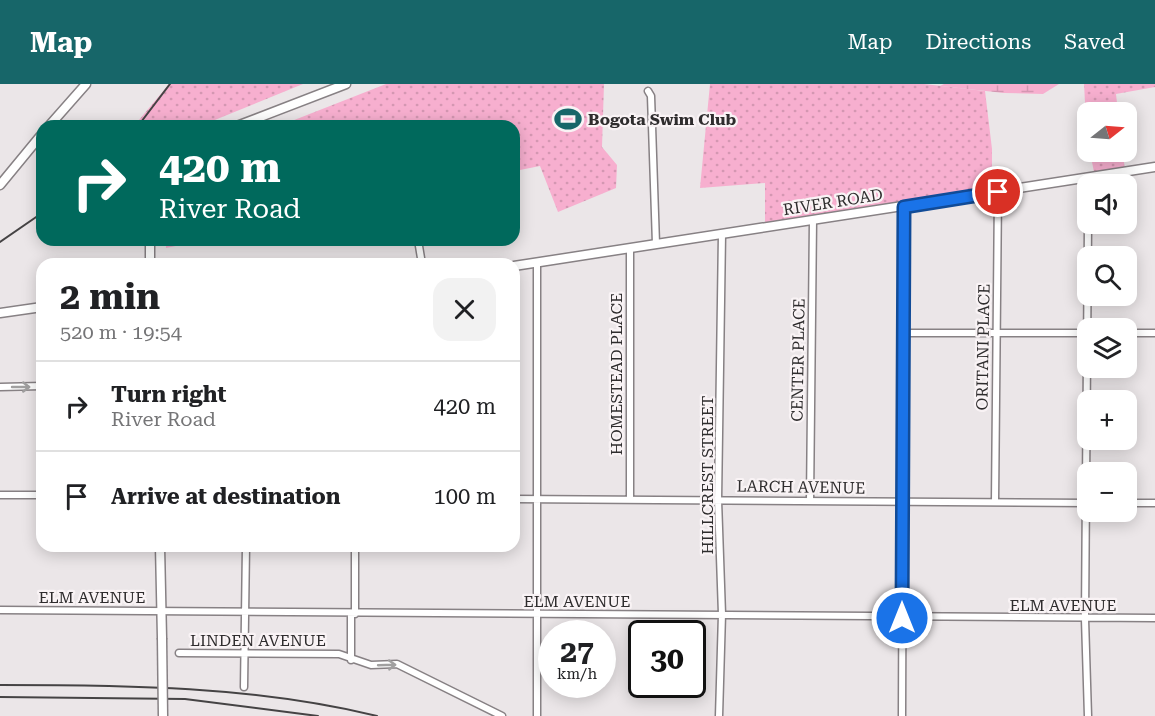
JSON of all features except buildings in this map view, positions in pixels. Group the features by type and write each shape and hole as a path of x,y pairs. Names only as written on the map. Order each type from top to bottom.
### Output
{"main road":[{"path":"54,120 86,84"},
{"path":"253,120 346,84"},
{"path":"0,185 36,141"},
{"name":"RIVER ROAD","path":"1122,174 1155,167"},
{"name":"RIVER ROAD","path":"520,265 998,192 1077,182"},
{"path":"0,313 36,308"},
{"path":"160,552 163,716"}],"street":[{"path":"648,91 651,96 656,244"},
{"name":"ORITANI PLACE","path":"995,502 998,192"},
{"path":"902,716 904,207"},
{"name":"CENTER PLACE","path":"810,501 813,220"},
{"name":"HILLCREST STREET","path":"719,716 722,614 718,500 722,234"},
{"path":"1087,318 1088,234"},
{"name":"HOMESTEAD PLACE","path":"630,248 630,499"},
{"path":"537,262 537,716"},
{"path":"904,333 1077,334"},
{"path":"1137,333 1155,333"},
{"path":"1087,378 1087,462"},
{"path":"0,387 36,386"},
{"path":"0,495 36,495"},
{"name":"LARCH AVENUE","path":"520,499 1077,503"},
{"path":"1137,503 1155,503"},
{"path":"1087,522 1085,619 1088,716"},
{"path":"244,687 246,552"},
{"path":"351,660 355,552"},
{"name":"ELM AVENUE","path":"0,610 1155,618"},
{"name":"LINDEN AVENUE","path":"179,652 246,651 339,654 371,665 397,664 502,716"}],"green space":[{"path":"169,84 303,84 215,120 139,120"},
{"path":"386,84 604,84 602,147 617,165 616,188 558,212 540,166 520,170 520,120 294,120"},
{"path":"710,84 924,84 985,91 992,149 992,193 765,228 765,183 700,188"},
{"path":"944,84 1059,84 1043,94 1004,93 940,86"},
{"path":"1084,84 1155,84 1155,87 1116,94 1117,102 1085,102"},
{"path":"1092,162 1124,162 1125,172 1094,174"}],"railway":[{"path":"143,120 170,84"},
{"path":"0,242 36,217"},
{"path":"0,685 190,689 284,698 377,716"},
{"path":"0,697 185,699 318,716"}],"place":[{"name":"Bogota Swim Club","path":"568,119"}],"route":[{"path":"902,618 904,207 998,192"}]}
